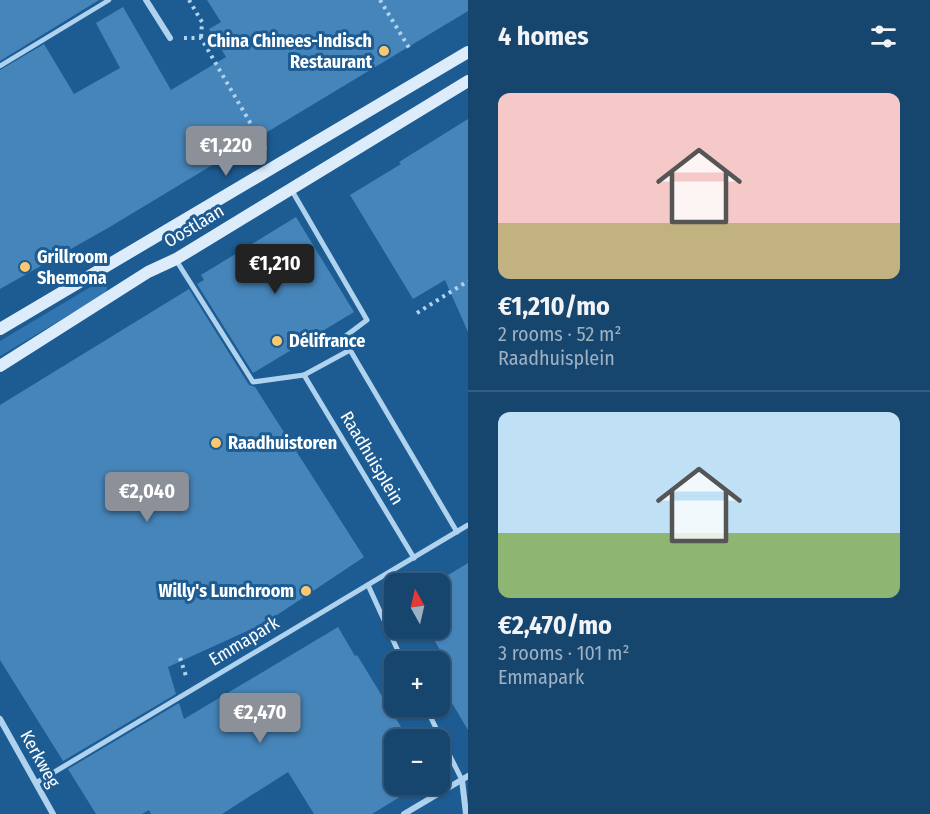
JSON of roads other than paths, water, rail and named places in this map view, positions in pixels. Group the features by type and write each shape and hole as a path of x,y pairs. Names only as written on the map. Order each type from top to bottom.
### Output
{"main road":[{"name":"Oostlaan","path":"0,329 468,52"},
{"name":"Oostlaan","path":"0,366 148,272 176,259 468,81"}],"street":[{"path":"146,0 170,38"},
{"path":"176,259 253,382 304,375 350,350 343,338 367,320 291,188"},
{"name":"Raadhuisplein","path":"350,350 457,532"},
{"name":"Raadhuisplein","path":"304,375 414,558"},
{"name":"Emmapark","path":"36,783 468,525"},
{"path":"368,585 399,651"},
{"path":"431,717 468,786"},
{"name":"Kerkweg","path":"0,719 53,814"},
{"path":"404,814 465,778"},
{"path":"465,778 466,814"}],"lane":[{"path":"0,66 109,0"}],"place":[{"name":"China Chinees-Indisch Restaurant","path":"384,51"},
{"name":"Grillroom Shemona","path":"25,267"},
{"name":"Délifrance","path":"277,341"},
{"name":"Raadhuistoren","path":"216,443"},
{"name":"Willy's Lunchroom","path":"306,591"}]}
